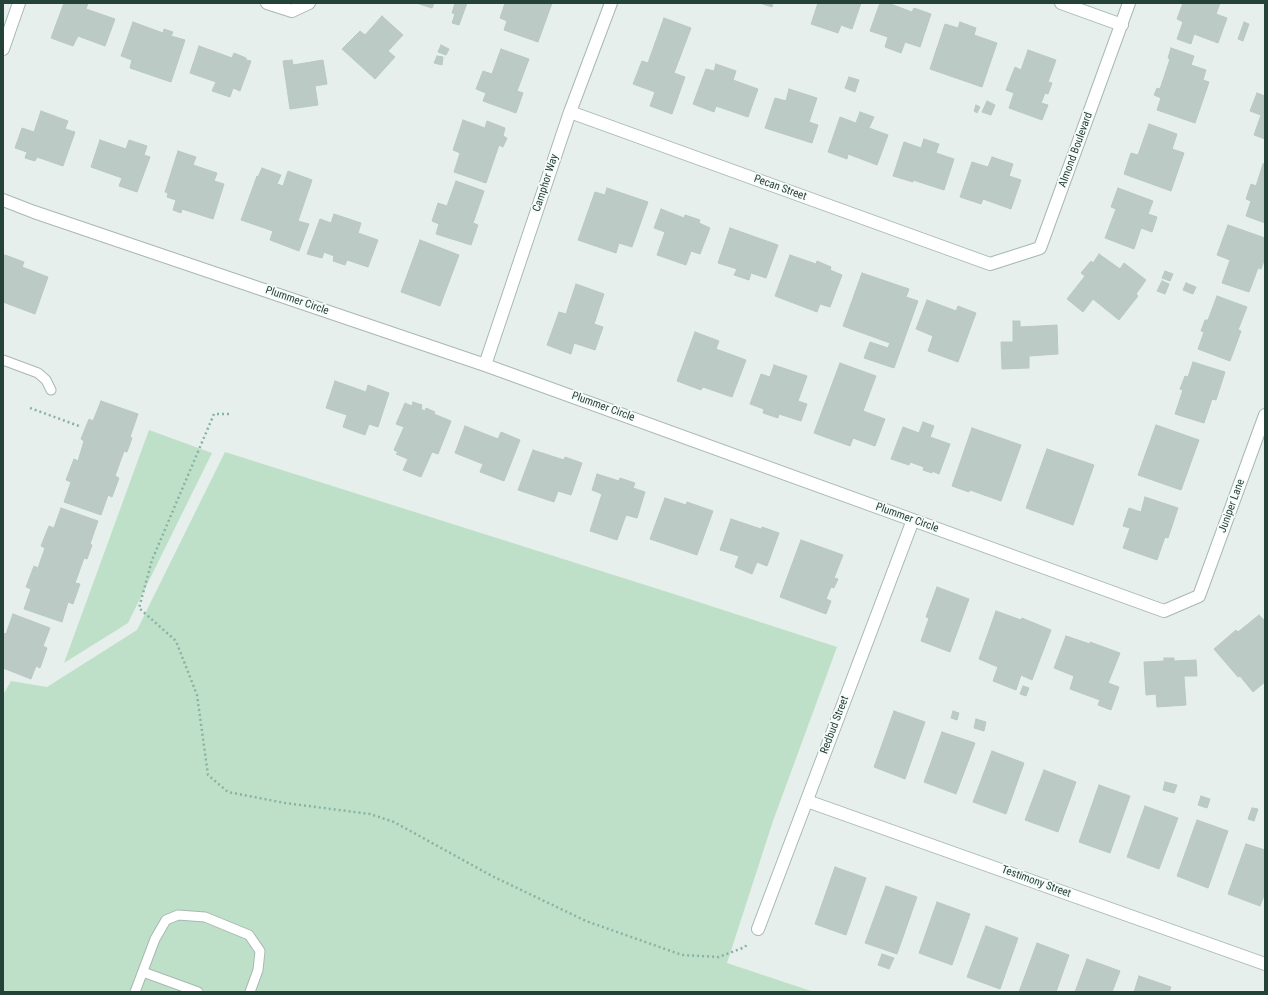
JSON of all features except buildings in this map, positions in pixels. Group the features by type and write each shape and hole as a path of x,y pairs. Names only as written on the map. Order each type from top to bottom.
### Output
{"street":[{"path":"3,49 5,35 19,3"},
{"path":"267,3 292,11 309,3"},
{"name":"Camphor Way","path":"485,365 570,112 611,3"},
{"path":"1062,3 1122,25"},
{"name":"Almond Boulevard","path":"990,264 1040,248 1129,3"},
{"name":"Pecan Street","path":"570,112 990,264"},
{"name":"Plummer Circle","path":"3,200 34,212 485,365 1164,611 1199,596"},
{"name":"Juniper Lane","path":"1199,596 1265,415"},
{"name":"Redbud Street","path":"758,930 913,520"},
{"name":"Testimony Street","path":"807,801 1265,964"}],"lane":[{"path":"3,360 38,373 46,380 51,390"},
{"path":"135,992 155,939 166,920 178,915 205,917 249,935 260,951 258,970 250,992"},
{"path":"143,972 198,992"}],"path":[{"path":"30,408 79,426"},
{"path":"229,414 214,414 152,560 139,608 176,641 197,695 208,776 228,792 285,803 370,814 394,822 492,876 586,921 682,955 719,957 745,947 758,930"}],"green space":[{"path":"149,430 212,453 128,623 64,663"},
{"path":"225,452 837,647 773,821 727,963 814,992 3,992 3,695 11,681 47,687 137,630"}]}
